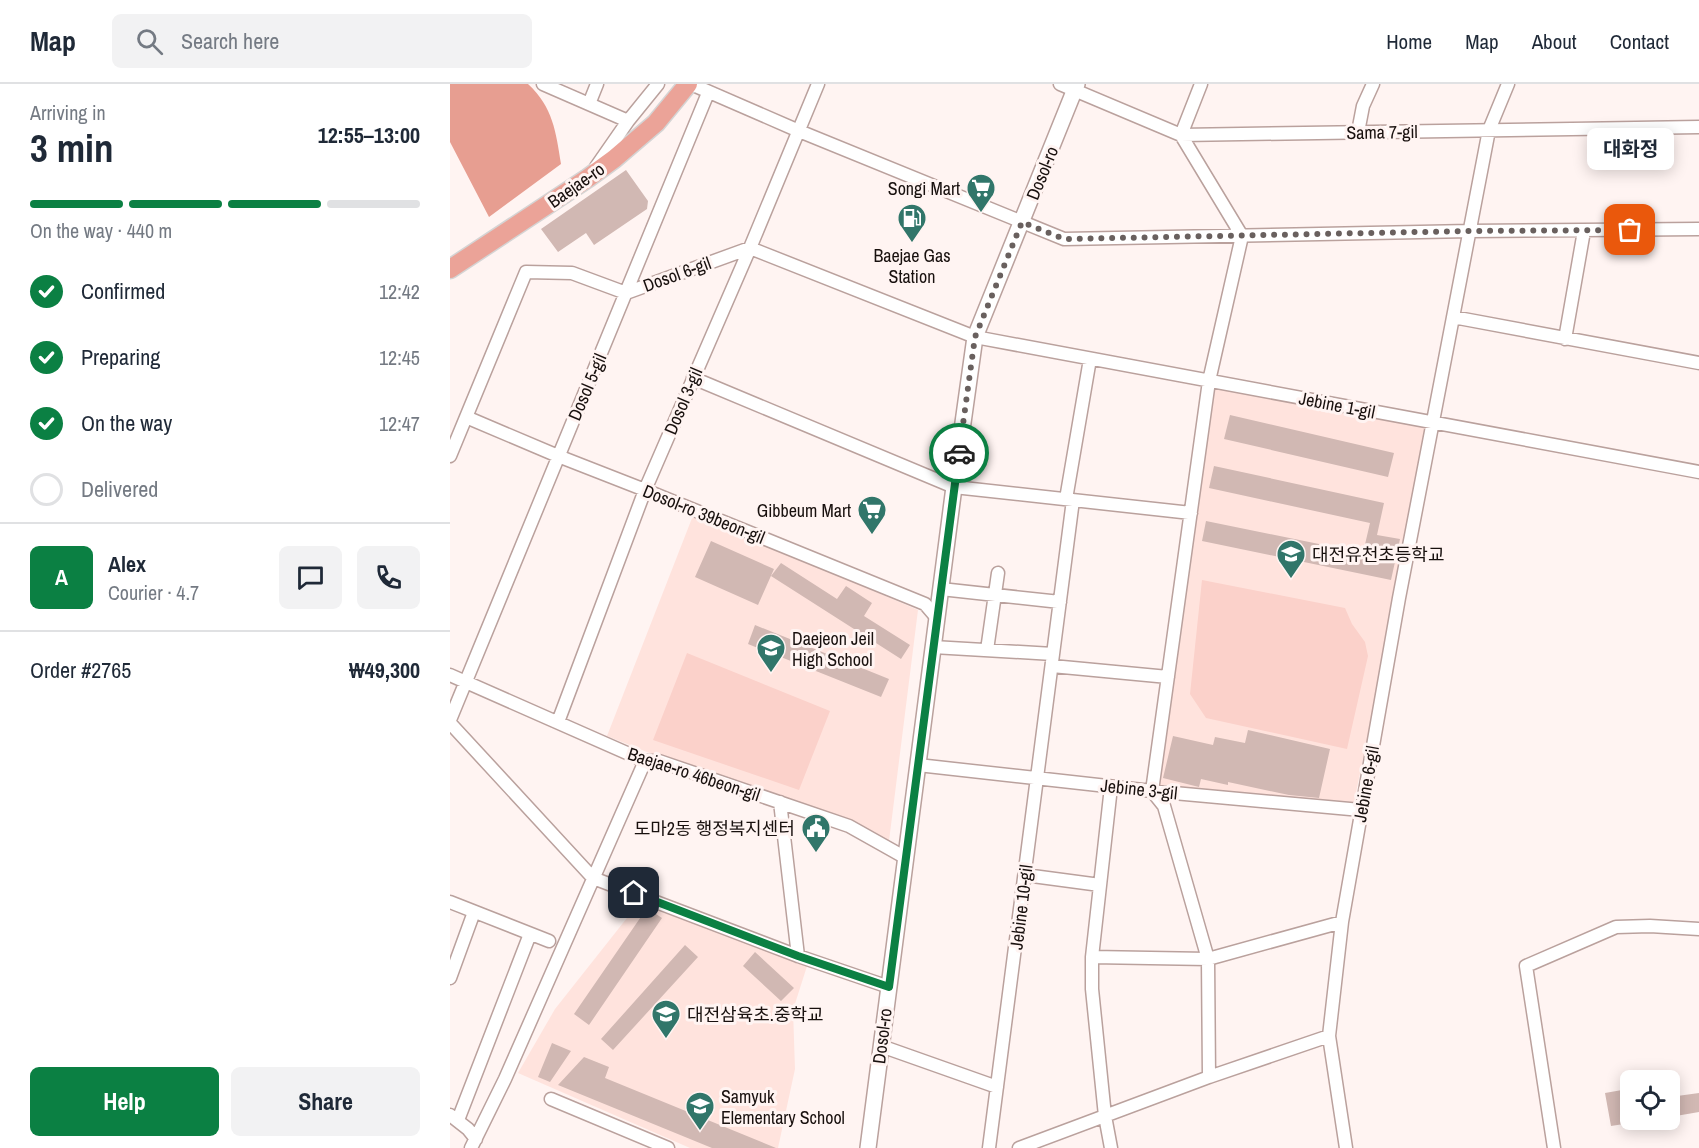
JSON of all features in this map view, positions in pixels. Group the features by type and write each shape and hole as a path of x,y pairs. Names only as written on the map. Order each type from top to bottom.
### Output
{"main road":[{"name":"Baejae-ro","path":"450,269 614,159 656,123 689,84"}],"street":[{"path":"543,84 628,121"},
{"path":"589,104 597,84"},
{"path":"588,178 628,121 658,84"},
{"path":"689,84 1064,239 1699,229"},
{"name":"Dosol 3-gil","path":"558,722 645,490 818,84"},
{"name":"Sama 7-gil","path":"1060,84 1076,87 1181,135 1699,127"},
{"path":"1201,84 1181,135 1242,236 1209,381 1152,791 1164,806 1208,959 1209,1077"},
{"path":"1359,132 1363,106 1373,84"},
{"name":"Jebine 6-gil","path":"1346,1148 1329,1036 1342,922 1399,598 1489,130 1508,84"},
{"name":"Dosol-ro","path":"868,1148 975,337 1076,87"},
{"name":"Dosol 5-gil","path":"450,722 708,93"},
{"path":"1565,339 1584,231"},
{"path":"750,248 975,337"},
{"name":"Dosol 6-gil","path":"450,456 526,272 572,273 626,293 750,248"},
{"path":"1453,317 1699,363"},
{"name":"Jebine 1-gil","path":"975,337 1699,472"},
{"name":"Jebine 10-gil","path":"989,1148 1053,660 1070,500 1090,359"},
{"path":"693,378 954,487 1191,513"},
{"name":"Dosol-ro 39beon-gil","path":"466,417 925,604 937,618"},
{"path":"987,650 998,573"},
{"path":"941,589 1060,602"},
{"path":"933,647 987,650 1168,677"},
{"name":"Baejae-ro 46beon-gil","path":"450,675 645,761 659,761 849,826 906,858"},
{"path":"450,722 593,878 798,956 889,987"},
{"path":"530,934 454,1118 474,1143 505,1079 645,761"},
{"name":"Jebine 3-gil","path":"918,765 1112,787 1361,810"},
{"path":"1111,1148 1105,1116 1092,989 1092,957 1112,787"},
{"path":"780,802 798,956"},
{"path":"1025,875 1100,885"},
{"path":"450,902 549,941"},
{"path":"450,978 474,912"},
{"path":"1092,957 1208,959 1342,922"},
{"path":"1554,1148 1526,966 1617,927 1650,926 1699,929"},
{"path":"1019,1148 1209,1077 1329,1036"},
{"path":"881,1046 997,1087"},
{"path":"551,1099 668,1148"}],"shaded area":[{"path":"450,84 528,84 543,102 555,131 561,164 489,217 450,142"},
{"name":"대전유천초등학교","path":"1209,381 1433,422 1353,807 1153,786"},
{"name":"Daejeon Jeil High School","path":"694,513 918,610 889,841 856,822 772,802 607,736"},
{"path":"1202,580 1345,608 1352,624 1365,642 1368,656 1347,749 1206,718 1190,694"},
{"path":"687,653 830,711 799,790 653,740"},
{"name":"대전삼육초.중학교","path":"638,904 808,963 793,1010 795,1069 778,1148 690,1148 518,1073 555,1009"}],"building":[{"path":"626,170 648,201 647,209 594,245 586,233 558,252 541,229"},
{"path":"1230,415 1394,453 1388,477 1224,439"},
{"path":"1214,466 1384,503 1377,535 1400,539 1391,580 1202,541 1206,521 1363,553 1370,523 1209,488"},
{"path":"711,541 774,569 758,605 695,577"},
{"path":"781,563 837,599 846,586 872,603 864,616 910,645 901,659 771,576"},
{"path":"755,625 889,679 881,697 748,644"},
{"path":"1248,730 1330,749 1319,798 1289,795 1228,782 1228,785 1201,779 1199,787 1163,778 1173,736 1213,745 1215,737 1245,743"},
{"path":"647,908 662,918 589,1025 574,1014"},
{"path":"685,945 698,957 613,1050 601,1039"},
{"path":"755,952 794,988 781,1001 743,966"},
{"path":"552,1043 571,1051 550,1082 538,1077"},
{"path":"584,1057 609,1067 605,1078 776,1148 712,1148 558,1085"},
{"path":"1620,1090 1620,1125 1611,1126 1605,1093"},
{"path":"1699,1093 1699,1112 1680,1115 1680,1096"}],"way so far":[{"path":"959,453 975,337 1022,222 1064,239 1630,230"}],"place":[{"name":"Songi Mart","path":"981,214"},
{"name":"대화정","path":"1630,230"},
{"name":"Baejae Gas Station","path":"912,244"},
{"name":"Gibbeum Mart","path":"872,536"},
{"name":"대전유천초등학교","path":"1291,580"},
{"name":"Daejeon Jeil High School","path":"771,674"},
{"name":"도마2동 행정복지센터","path":"816,854"},
{"name":"대전삼육초.중학교","path":"666,1040"},
{"name":"Samyuk Elementary School","path":"700,1132"}],"route":[{"path":"634,893 798,956 889,987 959,453"}]}
